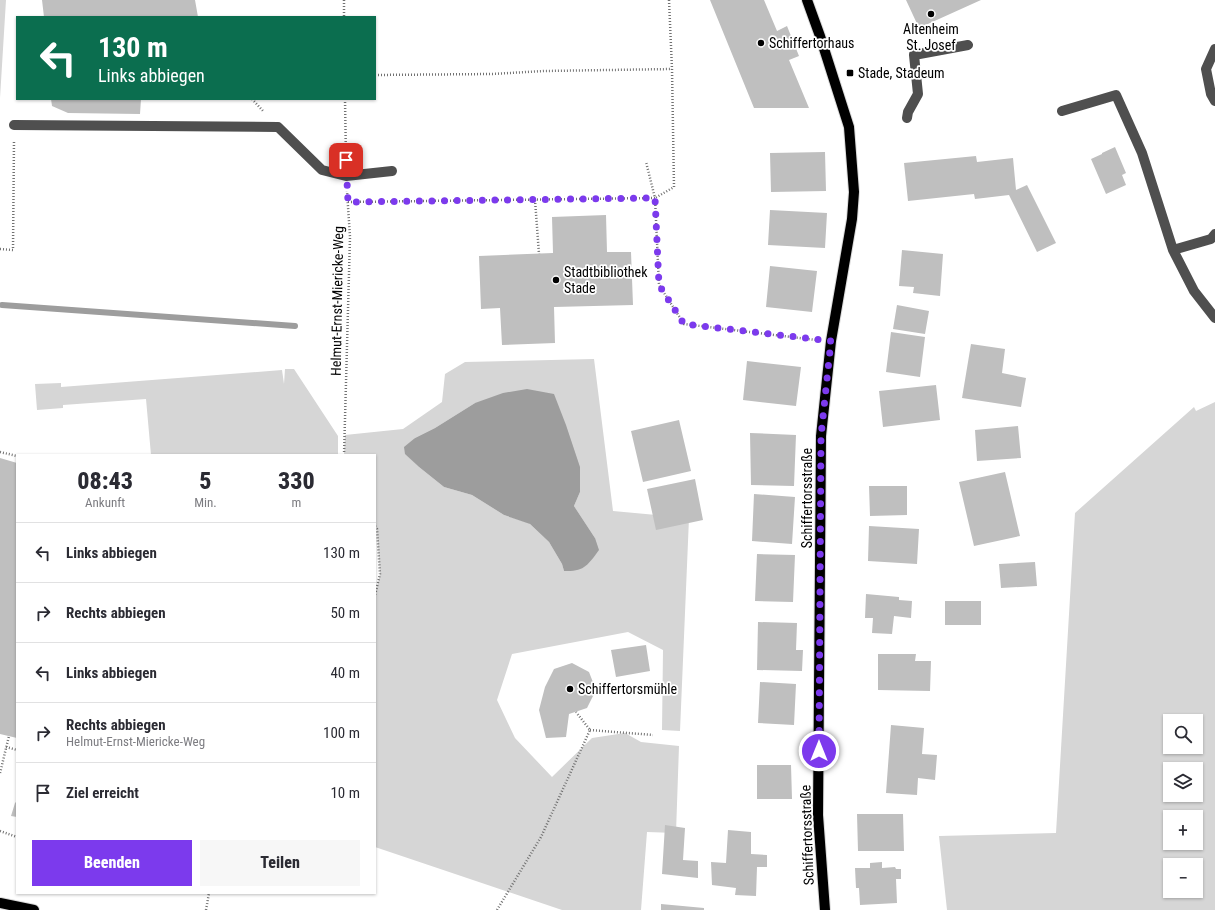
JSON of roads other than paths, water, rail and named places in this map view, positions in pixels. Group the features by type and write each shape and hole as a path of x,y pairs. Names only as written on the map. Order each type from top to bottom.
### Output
{"main road":[{"name":"Schiffertorsstraße","path":"807,0 849,127 853,185 852,218 831,341 821,436 818,815 825,910"},
{"path":"0,903 34,910"}],"lane":[{"path":"907,118 908,112 918,94 914,55 968,45"},
{"path":"1215,49 1206,69 1211,94 1215,101"},
{"path":"1062,111 1116,95 1142,153 1173,250 1194,291 1215,318"},
{"path":"14,126 278,127 322,170 346,176 392,171"},
{"path":"1173,250 1211,239 1215,234"}],"waterway":[{"path":"2,305 295,326"}],"place":[{"name":"Altenheim St. Josef","path":"931,14"},
{"name":"Schiffertorhaus","path":"761,43"},
{"name":"Stade, Stadeum","path":"850,73"},
{"name":"Stadtbibliothek Stade","path":"556,280"},
{"name":"Schiffertorsmühle","path":"570,689"}]}
